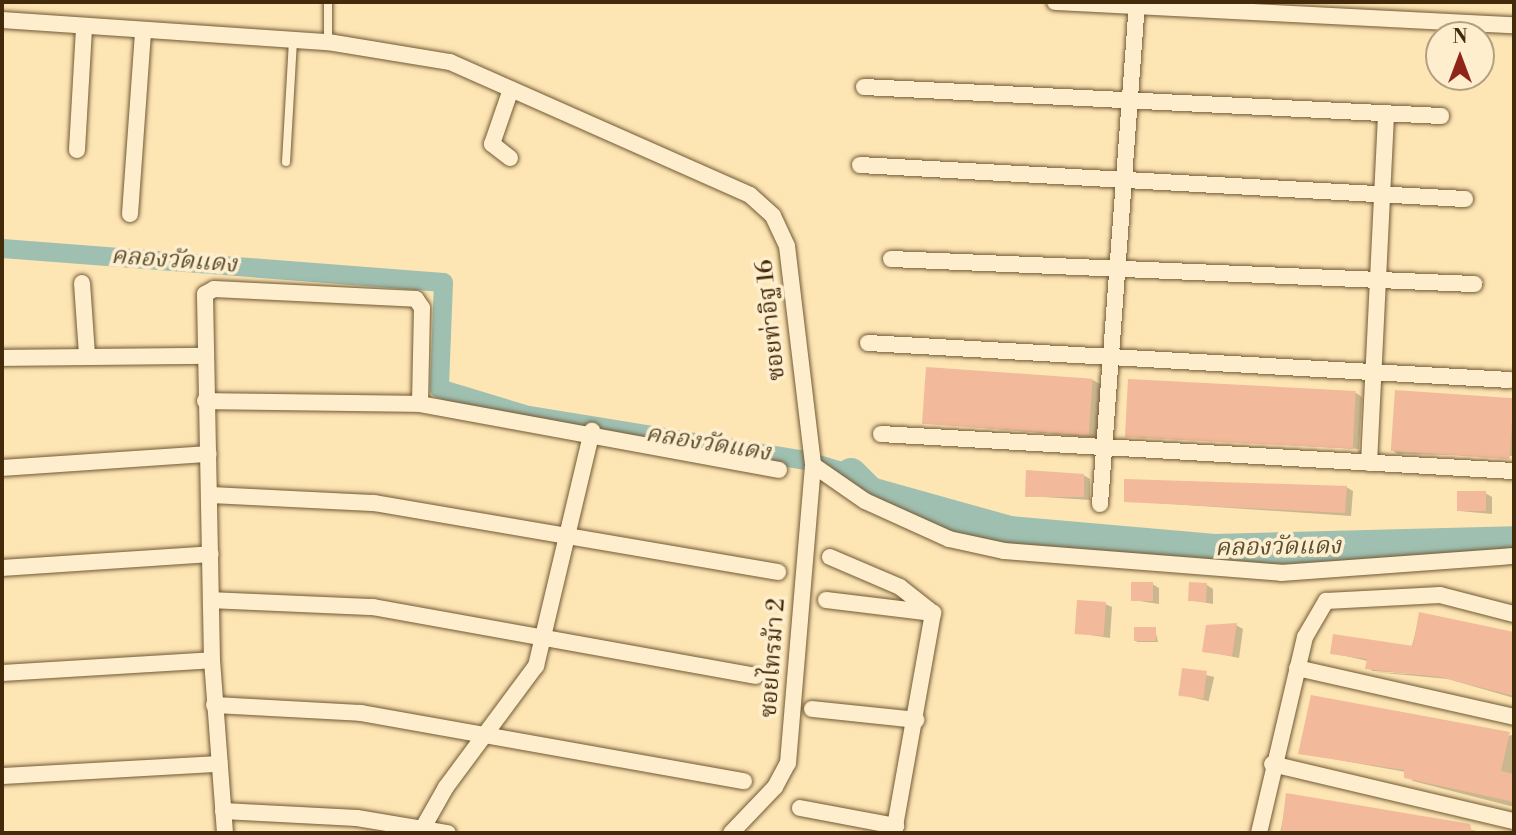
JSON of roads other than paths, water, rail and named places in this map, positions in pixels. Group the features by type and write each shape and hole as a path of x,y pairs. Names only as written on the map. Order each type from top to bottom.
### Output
{"street":[{"path":"1055,2 1137,4 1514,25"},
{"path":"1100,504 1133,100 1137,4"},
{"name":"ซอยท่าอิฐ 16","path":"2,20 85,29 328,42 450,62 750,195 773,216 787,246 797,307 800,381 813,465"},
{"path":"77,150 85,29"},
{"path":"131,214 143,32"},
{"path":"864,87 1441,116"},
{"path":"510,158 492,144 511,89"},
{"path":"1368,463 1386,114"},
{"path":"860,165 1465,199"},
{"path":"891,259 1474,284"},
{"path":"82,283 87,354"},
{"path":"225,833 212,660 209,454 202,302 214,289 405,296 422,308 420,404"},
{"path":"868,343 1510,380"},
{"path":"2,358 87,354 203,356"},
{"path":"205,401 420,404 592,430 779,470"},
{"path":"421,831 487,733 523,691 547,639 592,430"},
{"path":"881,434 1105,451 1514,471"},
{"path":"2,468 209,454"},
{"path":"813,465 905,522 1004,551 1281,572 1514,556"},
{"name":"ซอยไทรม้า 2","path":"731,833 775,787 788,763 813,465"},
{"path":"209,495 374,503 778,572"},
{"path":"2,568 211,554"},
{"path":"830,556 900,587 933,613"},
{"path":"1259,833 1272,764 1305,637 1326,601 1440,595 1514,614"},
{"path":"211,600 373,607 756,676"},
{"path":"826,600 933,613"},
{"path":"800,807 895,830 933,613"},
{"path":"2,673 212,660"},
{"path":"1297,668 1514,717"},
{"path":"214,705 338,710 487,733 744,781"},
{"path":"812,709 916,720"},
{"path":"2,776 220,764"},
{"path":"1272,764 1514,821"},
{"path":"223,811 449,833"}],"lane":[{"path":"328,2 328,42"},
{"path":"286,162 293,40"}],"waterway":[{"name":"คลองวัดแดง","path":"2,248 443,282 439,388 528,415 801,459 851,474"},
{"name":"คลองวัดแดง","path":"851,474 870,493 1010,532 1214,550 1514,542"}]}
